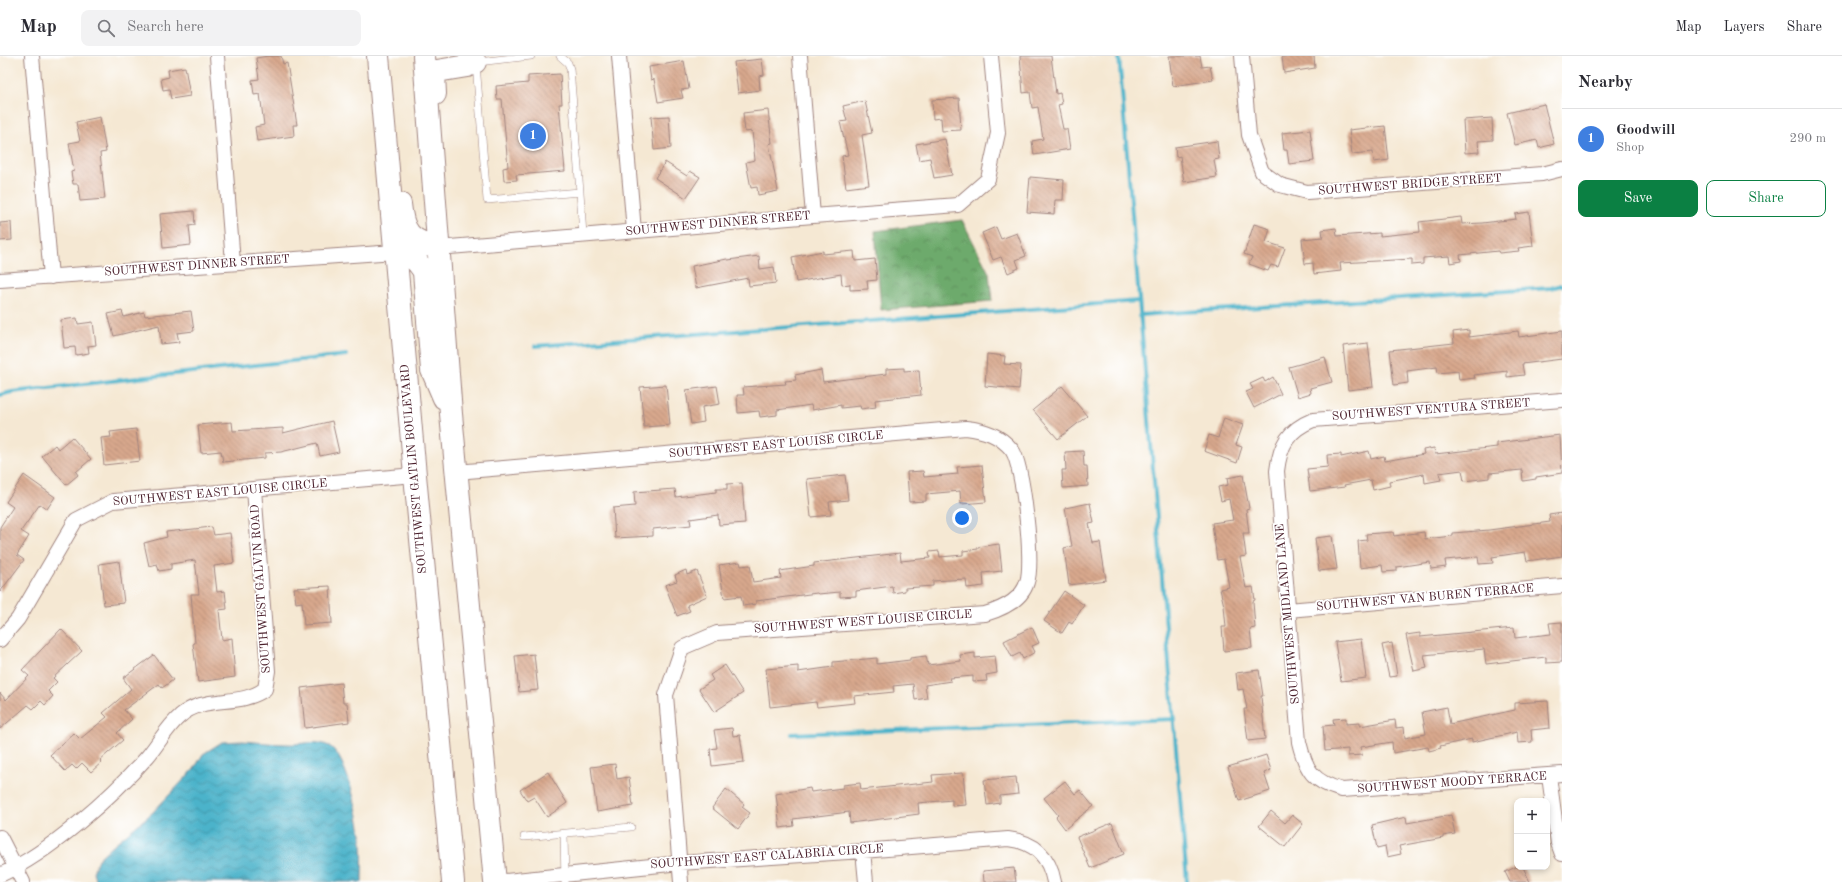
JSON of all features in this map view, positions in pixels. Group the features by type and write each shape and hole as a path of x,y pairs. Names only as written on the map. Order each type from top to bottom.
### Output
{"main road":[{"name":"SOUTHWEST GATLIN BOULEVARD","path":"378,56 453,882"},
{"path":"424,56 451,414 495,882"},
{"path":"435,56 440,58 465,56 475,59"},
{"path":"435,205 440,172 434,74 441,70 467,66 475,59"},
{"path":"382,102 394,126 403,223 406,231 418,241 438,248"},
{"path":"395,252 403,253 415,259 424,272 432,370 451,414"}],"street":[{"path":"32,56 51,277"},
{"path":"217,56 233,263"},
{"path":"619,56 634,231"},
{"path":"800,56 813,216"},
{"name":"SOUTHWEST DINNER STREET","path":"438,248 958,205 988,178 998,133 991,56"},
{"name":"SOUTHWEST BRIDGE STREET","path":"1242,56 1249,135 1262,172 1280,185 1307,192 1542,174 1562,169"},
{"name":"SOUTHWEST DINNER STREET","path":"0,280 395,252"},
{"name":"SOUTHWEST VENTURA STREET","path":"1301,425 1313,420 1336,417 1562,400"},
{"name":"SOUTHWEST MIDLAND LANE","path":"1301,425 1288,437 1278,458 1277,471 1299,742 1302,757 1306,766 1316,779 1326,785 1342,790"},
{"name":"SOUTHWEST EAST LOUISE CIRCLE","path":"456,472 966,428 982,430 993,434 1004,441 1017,458 1027,526"},
{"name":"SOUTHWEST EAST LOUISE CIRCLE","path":"0,640 18,619 76,520 113,501 415,475"},
{"name":"SOUTHWEST GALVIN ROAD","path":"17,867 63,835 105,798 147,756 179,716 200,704 245,699 264,689 268,671 254,489"},
{"name":"SOUTHWEST WEST LOUISE CIRCLE","path":"680,863 666,695 682,648 717,633 985,614 1004,607 1014,600 1027,582 1029,573 1027,526"},
{"name":"SOUTHWEST VAN BUREN TERRACE","path":"1288,610 1562,586"},
{"path":"1555,775 1558,843 1562,854"},
{"name":"SOUTHWEST MOODY TERRACE","path":"1342,790 1555,775"},
{"path":"0,837 17,867 23,882"},
{"name":"SOUTHWEST EAST CALABRIA CIRCLE","path":"495,882 564,878 680,863 863,851 1008,839 1020,840 1038,848 1049,862 1054,882"},
{"path":"863,851 866,882"},
{"path":"680,863 681,882"},
{"path":"0,875 17,867"}],"lane":[{"path":"531,56 475,59 487,200 580,192"},
{"path":"560,56 568,63 572,84 583,236"},
{"path":"524,838 631,827"},
{"path":"564,834 564,878"}],"green space":[{"path":"962,220 989,273 992,301 881,310 875,231"}],"water":[{"path":"242,741 281,744 319,743 329,746 336,752 342,762 347,776 359,823 362,855 362,882 96,882 93,872 98,859 152,813 194,769 203,754 222,742"}],"building":[{"path":"281,56 283,64 287,63 297,125 293,125 294,136 257,141 255,127 264,125 260,94 254,95 252,80 259,79 256,58"},
{"path":"1020,56 1051,56 1056,94 1060,93 1062,104 1058,105 1063,129 1067,129 1070,149 1034,155 1032,141 1043,139 1038,107 1032,108 1030,92 1023,93"},
{"path":"1169,56 1200,56 1202,67 1210,66 1213,80 1173,86"},
{"path":"1314,56 1315,68 1284,73 1282,57"},
{"path":"762,59 764,75 759,76 760,90 738,93 734,62"},
{"path":"684,61 689,89 681,90 683,98 658,102 654,79 651,80 649,67"},
{"path":"185,67 190,96 171,99 169,89 163,90 161,79 169,77 168,70"},
{"path":"560,74 562,104 559,104 565,171 516,175 517,180 504,181 503,168 508,167 502,99 497,99 496,86 528,83 528,76"},
{"path":"959,98 961,130 942,131 941,118 933,119 932,100"},
{"path":"865,101 872,133 862,135 869,185 846,188 842,156 848,155 840,122 847,121 843,106"},
{"path":"1544,104 1554,144 1539,148 1537,140 1515,145 1507,113"},
{"path":"768,110 772,143 769,144 778,191 758,195 757,187 751,188 746,162 755,160 752,131 745,132 743,113"},
{"path":"669,116 671,148 654,150 651,117"},
{"path":"100,117 106,152 100,153 105,199 80,201 78,184 73,184 71,172 74,171 69,143 80,141 76,122"},
{"path":"1492,118 1493,140 1478,141 1479,152 1465,153 1463,120"},
{"path":"1385,126 1389,160 1374,162 1373,152 1352,154 1349,130"},
{"path":"1310,130 1314,161 1289,164 1287,150 1284,150 1282,133"},
{"path":"945,139 952,175 934,178 930,158 919,160 916,144"},
{"path":"1217,141 1219,159 1214,160 1217,177 1184,182 1180,156 1176,157 1175,147"},
{"path":"665,162 687,176 690,171 700,177 686,198 655,178"},
{"path":"1030,177 1064,180 1063,200 1055,200 1054,214 1027,212"},
{"path":"194,211 195,225 189,226 191,245 163,248 160,214"},
{"path":"1529,212 1533,246 1518,248 1519,251 1499,253 1498,251 1460,255 1461,261 1450,263 1449,256 1423,258 1423,264 1412,265 1412,259 1340,263 1341,271 1314,274 1313,263 1305,264 1302,239 1323,237 1322,230 1336,228 1337,236 1380,233 1380,236 1420,232 1419,222 1461,217 1462,224 1482,223 1516,219 1515,214"},
{"path":"11,222 12,240 0,241 0,223"},
{"path":"1254,224 1270,229 1266,242 1285,248 1278,267 1271,265 1268,271 1249,264 1252,257 1244,254"},
{"path":"996,227 1001,239 1017,233 1026,256 1016,260 1019,268 1008,273 1001,257 993,260 982,233"},
{"path":"823,251 823,254 854,251 855,261 875,259 877,280 867,281 868,289 850,290 850,284 842,285 841,274 796,282 792,257"},
{"path":"759,256 760,269 774,267 776,283 749,286 748,278 696,288 692,266 727,259"},
{"path":"122,311 124,317 144,312 145,316 191,311 194,331 177,333 179,342 161,344 159,325 114,336 108,314"},
{"path":"77,318 78,324 93,322 96,345 88,346 89,353 76,355 75,347 64,348 61,320"},
{"path":"1469,330 1469,337 1518,331 1519,337 1562,331 1562,359 1522,364 1524,375 1507,377 1507,371 1474,375 1475,378 1459,380 1458,371 1438,373 1437,367 1407,371 1408,383 1394,385 1390,350 1454,343 1453,332"},
{"path":"1368,343 1373,387 1348,390 1343,346"},
{"path":"987,354 1005,356 1004,364 1021,365 1019,389 985,386"},
{"path":"1325,357 1332,382 1310,388 1311,393 1298,397 1289,367"},
{"path":"904,368 904,371 919,370 921,395 875,400 876,407 861,409 860,406 841,408 841,405 812,410 811,405 777,410 777,415 760,417 759,411 738,413 737,395 744,395 743,387 786,384 785,381 796,380 795,375 821,370 823,382 886,374 886,369"},
{"path":"1273,377 1281,394 1254,408 1246,392 1253,389 1250,384 1263,378 1265,382"},
{"path":"666,385 670,425 644,427 640,387"},
{"path":"717,386 720,404 702,407 704,422 691,424 686,390"},
{"path":"1062,386 1087,416 1058,439 1033,410"},
{"path":"1224,418 1243,425 1236,445 1242,447 1237,463 1204,451 1209,435 1218,438"},
{"path":"332,421 339,452 320,456 317,443 281,452 265,453 265,458 223,462 221,451 201,453 198,425 232,422 233,431 283,428 283,433"},
{"path":"136,429 140,461 104,465 101,438 111,437 110,432"},
{"path":"1560,435 1562,473 1536,477 1536,479 1523,481 1522,470 1489,473 1489,478 1464,481 1462,470 1439,473 1441,480 1425,483 1424,474 1389,481 1390,486 1373,490 1371,480 1344,485 1345,487 1310,491 1307,469 1328,467 1327,455 1341,454 1341,457 1369,451 1371,459 1384,456 1385,461 1424,454 1423,450 1434,448 1435,454 1497,447 1497,443"},
{"path":"72,437 91,459 76,472 78,475 66,485 42,456 55,445 58,449"},
{"path":"1083,451 1084,466 1087,466 1088,486 1063,488 1062,470 1066,470 1065,452"},
{"path":"982,465 986,502 961,504 960,491 926,494 926,501 909,502 907,472 923,471 924,477 958,474 957,467"},
{"path":"24,475 55,497 47,509 40,504 21,531 29,536 17,555 24,560 0,592 0,527 13,507 6,502"},
{"path":"845,475 848,500 829,502 831,515 811,517 807,479"},
{"path":"1243,475 1249,508 1246,509 1249,533 1243,533 1246,556 1240,557 1246,588 1253,587 1255,600 1253,601 1255,628 1250,629 1252,648 1224,651 1222,627 1226,627 1224,606 1220,589 1229,587 1224,559 1217,560 1212,523 1233,520 1229,499 1221,501 1218,487 1228,485 1227,478"},
{"path":"742,483 745,523 719,525 718,515 690,519 691,525 653,529 653,536 615,538 613,508 635,506 634,492 675,489 676,497 716,492 716,489 727,489 727,484"},
{"path":"1090,503 1094,523 1089,524 1093,543 1100,542 1106,580 1069,585 1064,548 1072,546 1065,508"},
{"path":"1562,513 1562,556 1527,561 1525,552 1492,557 1493,563 1479,564 1478,557 1445,560 1446,567 1431,569 1430,562 1397,567 1397,571 1383,572 1382,565 1360,568 1358,541 1367,540 1366,534 1393,532 1394,536 1424,532 1425,539 1453,536 1453,533 1550,522 1549,515"},
{"path":"212,527 214,535 230,533 234,563 214,566 217,592 225,591 227,609 219,610 222,640 232,638 235,677 198,682 193,644 195,643 191,594 199,594 195,560 171,564 171,569 159,571 157,564 149,566 144,543 167,537 166,532"},
{"path":"1332,536 1337,569 1319,571 1315,538"},
{"path":"999,544 1002,571 983,573 984,586 967,588 966,579 933,581 933,586 905,588 905,591 893,593 892,586 856,591 856,596 840,597 840,592 817,593 756,601 756,604 743,606 741,596 724,598 719,565 740,562 741,566 750,565 753,582 781,578 780,571 814,566 814,563 900,553 901,561 930,558 929,552 939,551 940,557 963,555 963,551"},
{"path":"119,561 124,603 104,605 99,564"},
{"path":"686,570 687,575 697,571 707,596 687,605 690,611 677,616 665,585 677,581 675,575"},
{"path":"330,586 332,623 304,625 302,602 296,603 294,588"},
{"path":"1064,591 1084,605 1072,624 1069,622 1062,633 1044,621"},
{"path":"1562,622 1562,662 1546,663 1546,657 1486,664 1484,649 1424,655 1427,668 1414,671 1406,635 1420,633 1420,637 1514,628 1515,638 1551,634 1549,623"},
{"path":"1032,627 1039,643 1032,646 1035,652 1023,659 1020,653 1012,657 1004,641"},
{"path":"61,629 82,651 53,678 57,682 48,691 53,696 45,705 41,701 33,709 28,705 0,729 0,693 6,700 29,676 22,670"},
{"path":"1361,639 1366,678 1341,681 1335,642"},
{"path":"1392,643 1397,676 1389,677 1382,645"},
{"path":"975,653 975,658 995,656 997,673 986,675 987,681 973,682 973,676 950,678 951,681 925,685 927,698 915,700 913,684 893,686 894,692 854,696 855,703 817,707 816,702 770,707 766,669 798,666 798,672 833,667 833,662 877,658 877,664 910,660 910,658 926,656 928,665 961,661 960,655"},
{"path":"534,654 538,690 519,692 515,656"},
{"path":"154,655 173,680 162,688 159,684 124,710 132,719 117,733 123,740 100,760 102,762 91,772 82,763 76,769 72,765 65,771 50,755 74,733 80,739 107,717 103,713 131,689 123,678"},
{"path":"725,665 743,693 714,712 699,689 713,680 710,675"},
{"path":"1259,670 1263,696 1261,696 1265,739 1248,741 1244,709 1247,709 1243,689 1238,690 1236,673"},
{"path":"341,683 343,703 347,703 349,722 305,728 301,688"},
{"path":"1548,701 1550,728 1531,730 1532,742 1518,743 1517,732 1472,742 1472,739 1440,746 1441,748 1429,751 1428,747 1393,753 1392,742 1361,747 1362,755 1348,756 1348,749 1325,751 1323,726 1334,725 1333,719 1346,718 1346,724 1360,723 1360,726 1395,720 1396,728 1404,727 1405,738 1426,734 1422,712 1447,707 1450,724 1515,710 1515,703"},
{"path":"732,728 733,736 740,735 744,762 712,766 710,749 717,748 714,730"},
{"path":"1266,755 1271,770 1264,773 1270,791 1239,801 1228,767"},
{"path":"615,764 617,779 629,777 633,806 597,812 591,767"},
{"path":"548,772 567,803 547,817 534,797 527,801 520,790"},
{"path":"963,773 966,805 952,806 952,800 918,803 919,814 850,823 849,812 793,819 794,826 780,828 776,794 810,788 811,792 843,788 843,785 860,783 861,790 933,782 932,775"},
{"path":"1016,777 1018,794 1000,796 1000,803 987,805 984,780"},
{"path":"1065,781 1075,794 1080,790 1093,806 1065,829 1056,817 1058,815 1044,798"},
{"path":"726,789 744,804 742,807 750,813 738,829 712,808"},
{"path":"1271,811 1285,823 1292,815 1303,824 1285,847 1259,826"},
{"path":"1451,815 1455,834 1443,836 1443,838 1399,846 1401,854 1387,857 1385,846 1377,848 1372,825 1406,817 1407,823"},
{"path":"1112,823 1124,854 1090,868 1077,837"},
{"path":"1014,868 1016,882 984,882 983,871"},
{"path":"1514,868 1514,870 1524,870 1530,882 1510,882 1505,872"}],"waterway":[{"path":"1119,56 1187,882"},
{"path":"1140,315 1551,288 1562,285"},
{"path":"535,346 1139,301"},
{"path":"0,395 12,392 346,355"},
{"path":"792,734 1174,719"}],"place":[{"name":"Goodwill","path":"533,136"}]}
